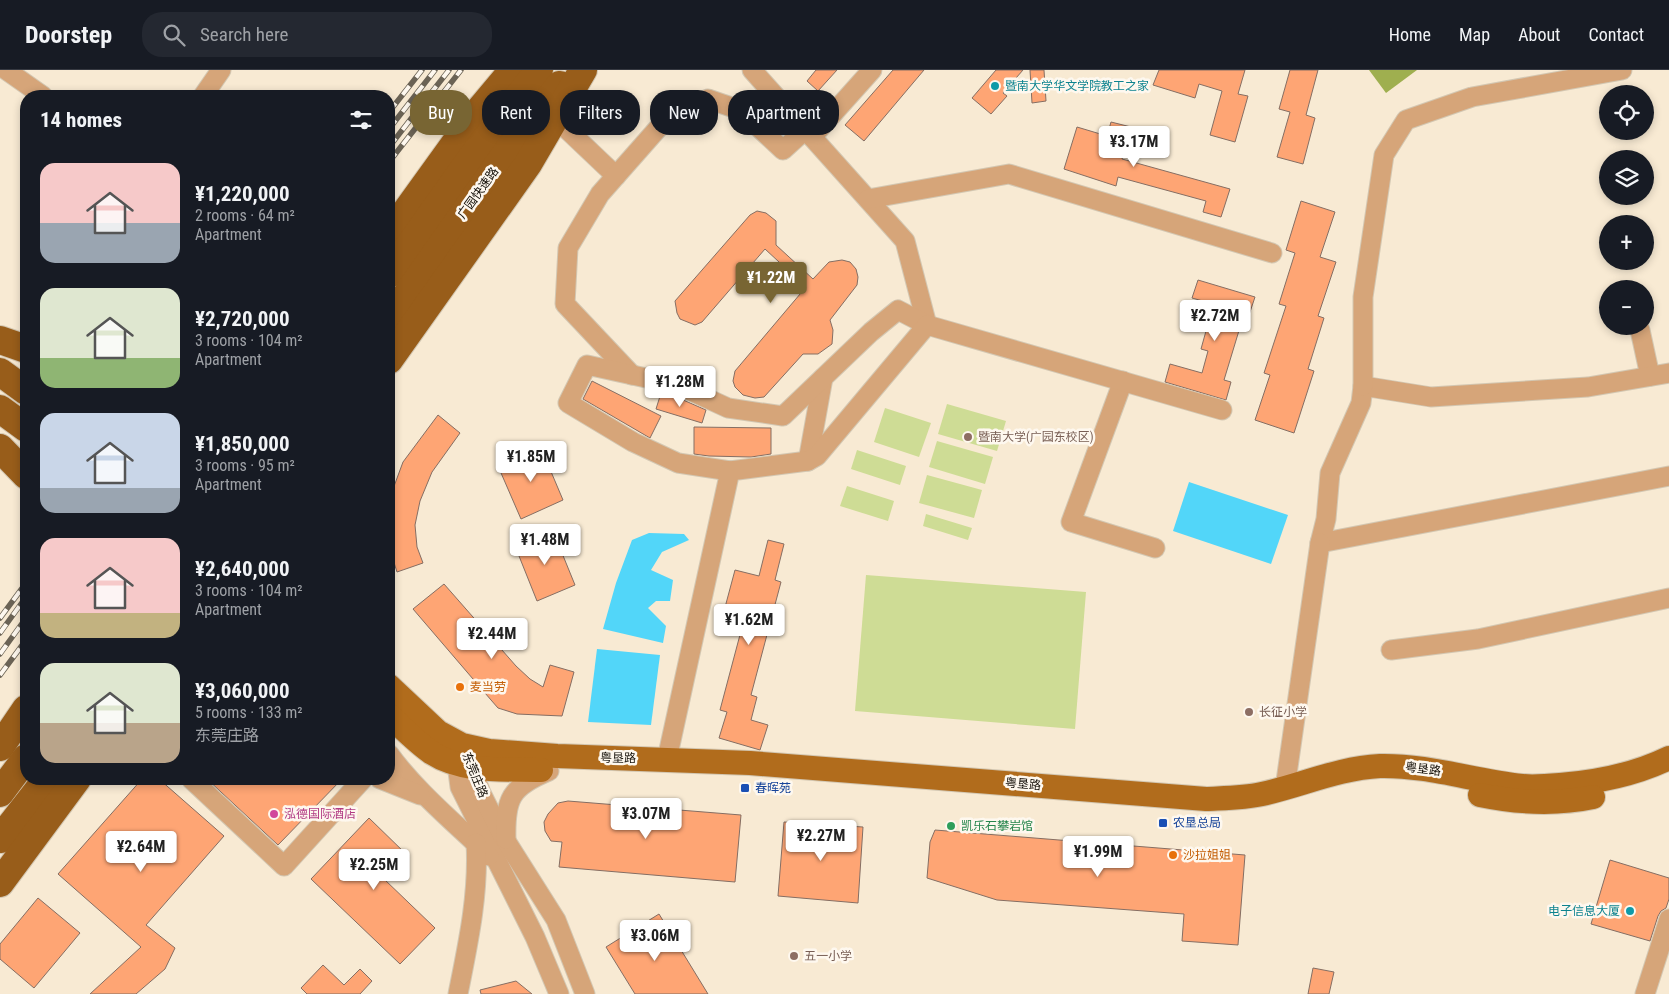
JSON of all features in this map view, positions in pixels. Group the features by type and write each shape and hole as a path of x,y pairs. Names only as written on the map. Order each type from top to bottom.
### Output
{"highway":[{"path":"408,247 477,113 513,70"},
{"name":"广园快速路","path":"395,265 477,150 539,70"},
{"name":"广园快速路","path":"395,297 408,247 509,149 572,70"},
{"path":"395,352 528,164 583,70"},
{"path":"0,340 20,347"},
{"path":"0,372 20,387"},
{"path":"0,409 20,424"},
{"path":"0,448 20,469"},
{"path":"0,747 20,718"},
{"path":"0,756 20,750"},
{"path":"0,793 20,766"},
{"path":"0,839 42,785"},
{"path":"55,808 58,785"},
{"path":"0,883 72,785"}],"main road":[{"name":"粤垦路","path":"395,692 463,758"},
{"name":"粤垦路","path":"395,721 433,753 463,758 491,769 714,776 1213,812 1256,809 1344,785 1375,780 1409,781 1514,802 1545,803 1580,800 1622,792 1669,775"},
{"name":"粤垦路","path":"463,758 489,751 557,756 667,759 809,767 1206,799 1242,797 1285,788 1348,770 1379,766 1409,766 1524,786 1585,783 1620,777 1669,758"}],"street":[{"path":"0,77 6,70 34,90"},
{"path":"207,90 221,70"},
{"path":"752,70 770,90"},
{"path":"839,103 872,70"},
{"path":"1285,788 1320,543 1326,519 1330,473 1361,403 1363,297 1384,155 1406,120 1472,97 1622,70"},
{"path":"632,374 565,304 568,248 600,194 660,126 708,99 728,106"},
{"path":"556,119 616,176"},
{"path":"767,135 783,150 806,135"},
{"path":"809,135 905,241 927,325"},
{"path":"868,199 1009,174 1272,252"},
{"path":"927,325 818,456 808,461 730,470 678,463 633,442 568,403 587,365 678,385 728,408 783,416 871,332 898,310 927,325 1222,410"},
{"path":"1641,335 1650,376"},
{"path":"1362,386 1430,397 1588,387 1669,372"},
{"path":"808,461 823,378"},
{"path":"1123,382 1071,522 1155,548"},
{"path":"667,759 730,470"},
{"path":"1320,543 1669,476"},
{"path":"1391,650 1478,638 1669,598"},
{"name":"东莞庄路","path":"463,758 506,843 556,920 585,994"},
{"name":"东莞庄路","path":"463,758 460,787 535,937 559,994"},
{"path":"395,762 426,797 500,868"},
{"path":"506,843 506,813 513,795 524,784 550,771"},
{"path":"197,785 284,866 354,785"},
{"path":"395,785 426,797"},
{"path":"458,994 470,934 477,869 476,844"},
{"path":"1645,994 1669,919"}],"green space":[{"path":"1369,70 1417,70 1386,93"},
{"path":"947,404 1006,421 997,451 938,434"},
{"path":"885,408 931,423 919,457 874,442"},
{"path":"937,441 993,457 985,484 929,467"},
{"path":"857,450 906,466 900,485 851,469"},
{"path":"927,475 982,490 974,518 919,503"},
{"path":"847,486 894,501 888,521 840,506"},
{"path":"926,514 972,528 968,540 923,526"},
{"path":"866,575 1086,592 1075,729 855,711"}],"water":[{"path":"1189,482 1288,515 1271,564 1173,531"},
{"path":"649,533 684,534 689,540 662,552 651,570 673,580 670,601 656,601 648,608 666,626 663,643 603,629 616,583 632,540"},
{"path":"597,649 660,655 651,725 588,722"}],"building":[{"path":"816,70 837,70 819,90 807,81"},
{"path":"893,70 924,70 864,141 845,125"},
{"name":"暨南大学华文学院教工之家","path":"996,70 1023,70 1003,93 1007,96 991,114 972,98"},
{"path":"1030,70 1044,70 1046,101 1032,103"},
{"path":"1159,70 1245,70 1238,94 1248,96 1235,142 1210,135 1222,91 1199,84 1195,98 1153,85"},
{"path":"1290,70 1318,70 1306,115 1315,118 1303,164 1277,157 1290,112 1279,109"},
{"path":"1111,122 1131,127 1122,159 1230,189 1221,217 1203,212 1206,201 1118,177 1116,186 1064,169 1077,127 1107,136"},
{"path":"1301,201 1335,212 1320,257 1336,262 1318,316 1324,318 1308,369 1314,371 1294,433 1255,420 1270,375 1264,373 1286,306 1279,304 1295,253 1286,250"},
{"path":"757,211 766,213 776,221 776,245 813,279 829,262 842,260 850,262 856,269 858,277 857,285 830,320 833,330 832,344 818,354 803,354 764,397 755,398 743,395 735,387 733,381 735,371 806,287 765,249 702,322 695,325 680,319 675,301 750,215"},
{"path":"1198,280 1255,297 1249,315 1244,314 1224,380 1231,382 1226,400 1165,382 1170,364 1202,373 1208,351 1201,349 1206,331 1216,334 1224,307 1192,298"},
{"path":"592,381 661,416 650,438 583,399"},
{"path":"661,393 674,396 706,410 702,423 656,409"},
{"path":"438,415 460,433 432,472 420,501 415,525 417,547 423,563 397,572 395,566 395,484 403,462"},
{"path":"694,427 771,428 771,454 751,457 694,454"},
{"path":"541,448 563,500 521,519 498,466"},
{"path":"553,531 575,585 537,601 515,546"},
{"path":"768,540 784,544 775,580 781,582 751,695 757,697 751,720 768,725 760,750 719,738 727,712 720,710 741,631 720,626 735,570 759,576"},
{"path":"444,584 516,666 530,679 543,687 550,665 574,672 562,716 517,714 498,708 413,609"},
{"path":"137,785 166,785 224,836 146,925 175,948 165,969 136,994 90,994 141,947 58,874"},
{"name":"泓德国际酒店","path":"213,785 336,785 278,845"},
{"path":"568,801 741,815 735,882 559,867 562,842 551,841 545,831 544,822 548,814 558,803"},
{"path":"369,818 407,855 384,879 435,928 400,964 311,879"},
{"path":"784,822 863,827 858,903 778,896"},
{"path":"935,830 1245,855 1238,945 1182,941 1184,914 997,900 927,878 930,842"},
{"name":"电子信息大厦","path":"1610,860 1669,878 1669,899 1666,908 1658,916 1650,941 1591,924"},
{"path":"38,898 80,933 34,988 0,959 0,944"},
{"path":"659,914 708,994 635,994 606,947"},
{"path":"323,965 344,985 360,969 372,981 360,994 307,994 301,988"},
{"path":"1313,968 1334,972 1329,994 1308,994"},
{"path":"516,981 532,994 481,994 480,990"}],"railway":[{"path":"395,104 422,70"},
{"path":"395,121 435,70"},
{"path":"395,139 449,70"},
{"path":"395,154 461,70"},
{"path":"0,618 20,591"},
{"path":"0,633 20,605"},
{"path":"0,654 20,626"},
{"path":"0,675 20,648"}],"place":[{"name":"暨南大学华文学院教工之家","path":"995,86"},
{"name":"暨南大学(广园东校区)","path":"968,437"},
{"name":"麦当劳","path":"460,687"},
{"name":"长征小学","path":"1249,712"},
{"name":"春晖苑","path":"745,788"},
{"name":"泓德国际酒店","path":"274,814"},
{"name":"农垦总局","path":"1163,823"},
{"name":"凯乐石攀岩馆","path":"951,826"},
{"name":"沙拉姐姐","path":"1173,855"},
{"name":"电子信息大厦","path":"1630,911"},
{"name":"五一小学","path":"794,956"}]}
